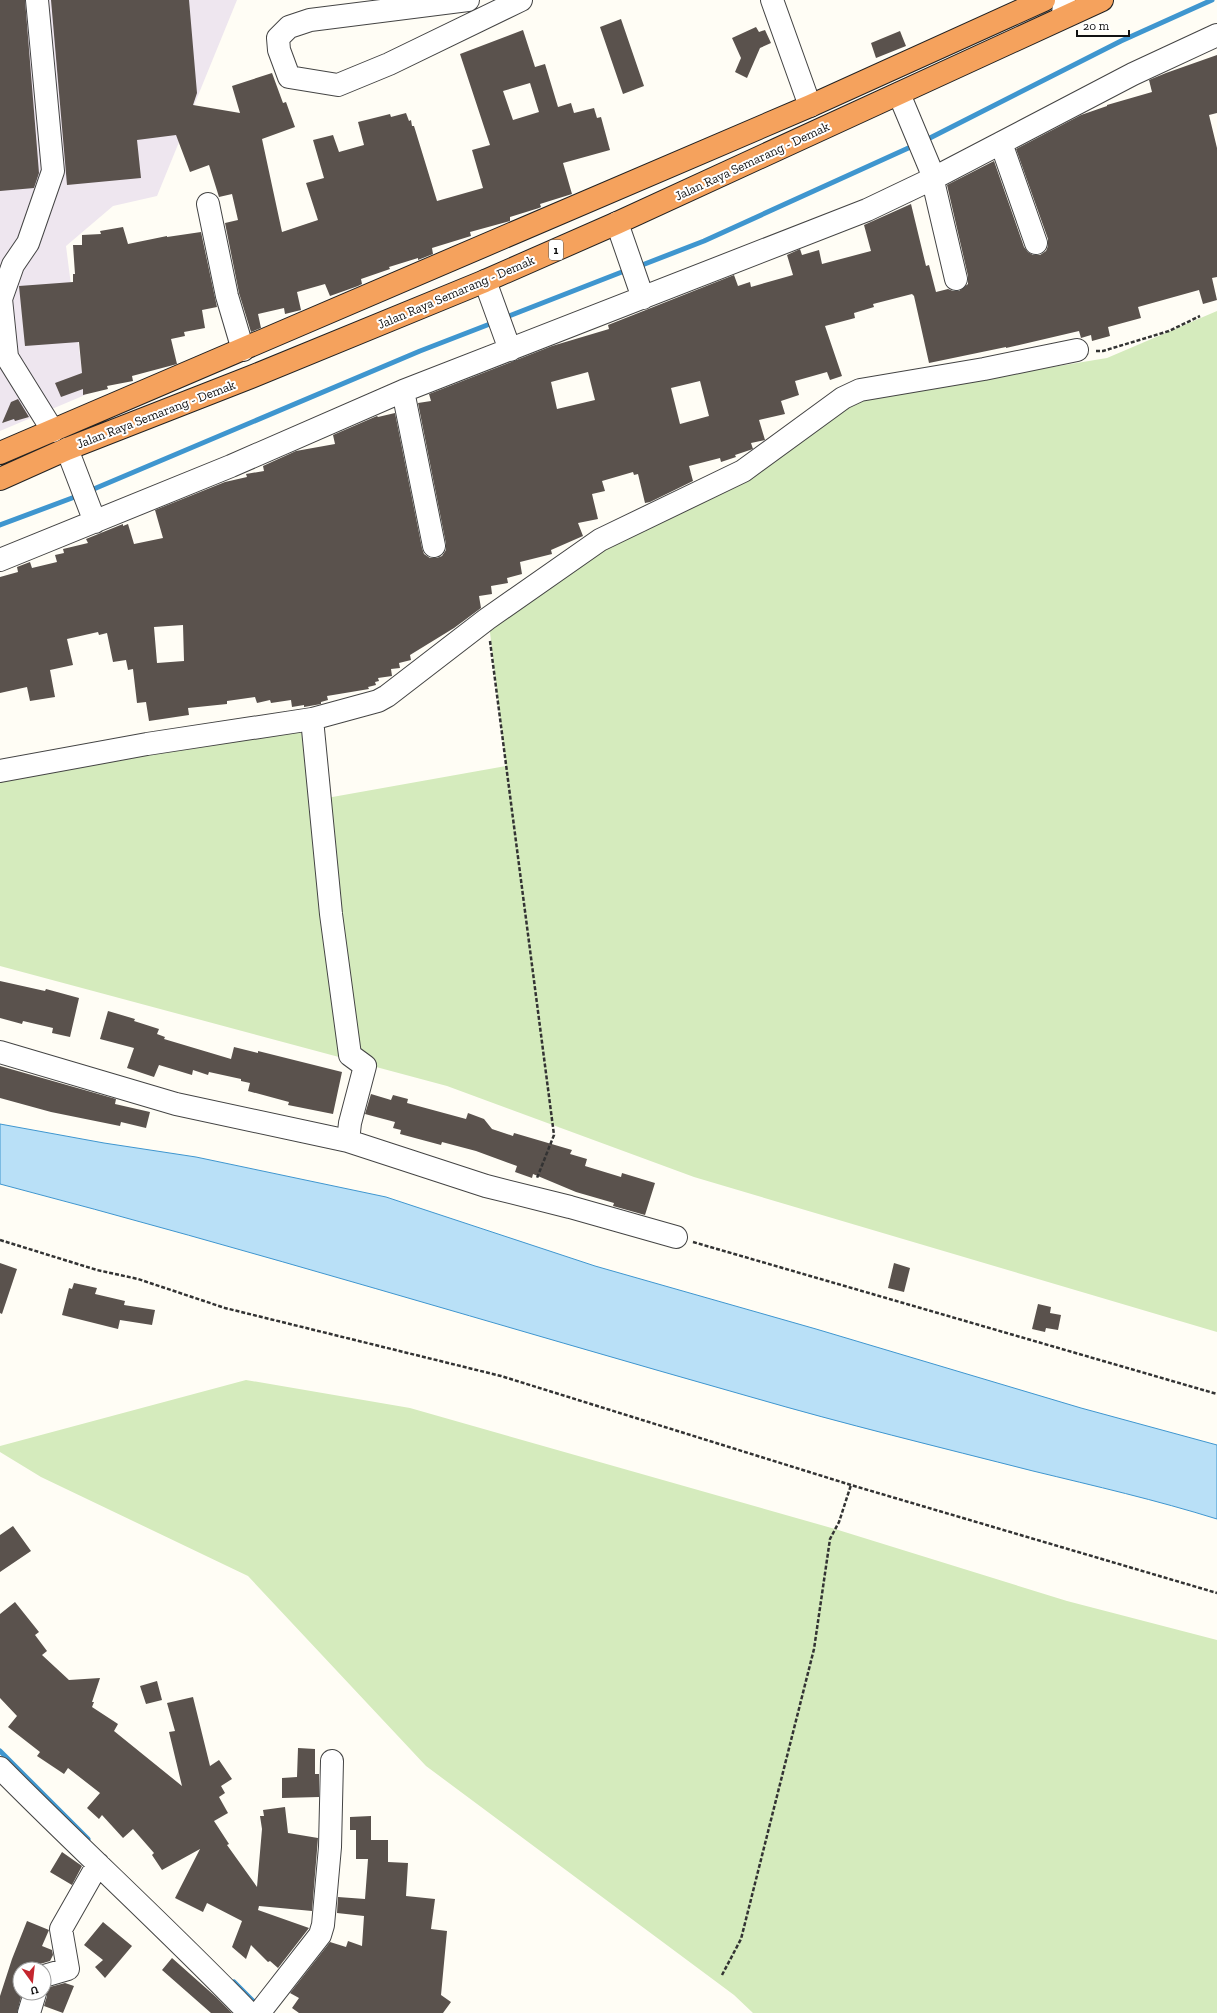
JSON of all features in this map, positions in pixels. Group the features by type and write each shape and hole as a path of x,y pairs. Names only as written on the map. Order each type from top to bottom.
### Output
{"highway":[{"name":"Jalan Raya Semarang - Demak","path":"0,453 810,106 1044,0"},
{"name":"Jalan Raya Semarang - Demak","path":"0,479 71,459 251,377 487,288 619,233 899,94 1063,9 1102,0"}],"street":[{"path":"37,0 52,171 28,242 13,266 1,298 3,354 53,431"},
{"path":"468,0 370,6 310,20 289,27 278,38 279,50 289,77 338,85 389,64 520,0"},
{"path":"778,6 810,106"},
{"path":"0,560 92,515 231,466 403,391 508,343 867,210 931,174 1001,143 1134,74 1217,35"},
{"path":"899,94 912,123 931,174 956,279"},
{"path":"1001,143 1036,243"},
{"path":"208,204 227,296 243,350"},
{"path":"619,233 641,293"},
{"path":"487,288 508,343"},
{"path":"0,770 147,744 312,719 382,698 398,688 487,618 600,540 743,471 842,398 860,390 984,369 1077,350"},
{"path":"403,391 434,546"},
{"path":"71,459 92,515"},
{"path":"312,719 332,914 350,1055 365,1066 350,1123 348,1141"},
{"path":"0,1052 176,1104 348,1141 486,1186 570,1207 676,1237"},
{"path":"265,2006 320,1935 323,1924 330,1847 332,1761"},
{"path":"0,1768 198,1960 249,2013"},
{"path":"52,1974 68,1969 61,1928 98,1864"},
{"path":"29,2013 32,2001"}],"path":[{"path":"1077,350 1103,351 1169,331 1200,316"},
{"path":"487,618 554,1135 536,1181"},
{"path":"676,1237 1217,1394"},
{"path":"0,1240 97,1270 138,1279 224,1308 502,1376 851,1485 1217,1593"},
{"path":"722,1974 741,1939 814,1649 830,1538 839,1522 851,1485"}],"shaded area":[{"path":"0,0 237,0 157,196 113,206 66,246 85,395 0,431"}],"green space":[{"path":"1217,311 1217,1332 694,1177 447,1086 0,966 0,776 301,729 310,801 506,766 489,624 593,548 842,402 1107,358"},
{"path":"246,1380 410,1408 835,1529 1067,1601 1217,1640 1217,2013 753,2013 734,1995 426,1766 248,1576 41,1477 0,1452 0,1446"}],"water":[{"path":"0,1124 104,1143 196,1157 386,1197 595,1266 816,1329 1081,1408 1217,1445 1217,1519 1148,1499 786,1407 188,1235 0,1184"}],"building":[{"path":"0,0 25,0 39,173 34,188 0,191"},
{"path":"51,0 189,0 197,93 193,105 240,113 232,86 272,73 283,103 286,102 295,127 262,139 282,232 318,220 306,183 324,178 313,140 333,135 339,152 364,145 358,122 390,114 391,117 406,113 409,121 411,120 437,201 483,188 472,150 490,145 460,54 523,30 535,67 545,64 558,107 571,103 574,113 594,108 597,118 601,117 610,150 563,163 572,194 540,204 541,207 539,208 510,217 510,221 470,232 471,236 432,248 433,254 418,260 418,258 389,267 390,269 361,279 362,284 358,286 330,296 325,284 297,292 301,310 285,314 284,308 258,314 261,328 251,332 239,293 225,223 238,220 232,194 219,197 209,165 190,172 176,135 137,140 141,178 67,185","holes":["530,83 539,112 513,120 503,91"]},
{"path":"621,19 644,86 623,94 600,27"},
{"path":"756,27 759,32 765,30 771,43 760,48 747,78 735,72 741,58 732,38"},
{"path":"900,31 906,46 876,58 871,43"},
{"path":"1217,55 1217,113 1209,115 1217,148 1217,277 1212,278 1217,300 1203,304 1199,290 1138,307 1141,318 1108,327 1110,336 1092,341 1091,335 1081,338 1079,331 1006,348 929,363 914,296 912,294 873,304 874,307 854,313 855,318 825,326 842,376 830,380 827,372 795,381 799,395 781,401 785,414 759,420 765,440 751,443 753,449 735,455 736,457 721,462 720,458 689,466 693,481 650,502 645,503 638,474 634,475 633,472 602,481 605,491 592,494 598,519 578,523 583,536 551,550 552,554 520,562 522,574 507,578 508,583 491,586 492,594 479,596 481,608 454,628 410,655 411,660 399,663 400,668 391,669 392,676 378,678 379,681 375,682 376,685 368,687 369,689 327,696 328,700 321,702 321,704 304,707 304,705 292,707 291,700 271,703 270,700 257,703 255,697 227,701 227,704 188,708 189,715 149,721 146,702 137,703 133,669 128,670 126,660 113,662 107,633 99,635 98,632 67,639 73,665 50,670 55,697 30,701 27,687 0,693 0,577 18,572 17,567 30,562 32,568 57,562 55,555 64,553 63,549 88,543 86,539 123,524 123,526 128,524 134,544 163,538 155,510 225,482 247,477 246,474 264,471 263,466 296,451 335,444 333,435 377,416 395,413 422,548 424,554 430,558 442,556 446,550 446,544 418,403 431,401 429,394 552,346 609,329 608,325 734,275 738,286 750,282 751,287 793,275 787,255 800,249 802,255 819,250 822,264 871,251 864,225 911,204 926,266 929,265 936,292 948,289 959,291 968,284 968,276 947,185 994,161 1024,247 1033,255 1040,255 1046,251 1048,239 1016,149 1081,115 1107,105 1152,92 1149,80","holes":["588,372 595,400 557,409 551,382","700,381 709,416 680,424 671,388","183,625 184,661 157,663 154,627"]},
{"path":"123,227 128,244 167,236 201,232 217,307 202,310 205,328 184,332 185,336 171,339 177,364 132,376 133,381 107,386 108,389 83,395 83,389 61,397 55,383 82,373 79,342 25,346 19,286 73,282 73,274 75,274 73,245 82,245 82,235 101,234 100,231"},
{"path":"18,399 29,417 15,421 14,419 2,423 11,402"},
{"path":"0,981 45,991 46,989 79,998 70,1037 52,1033 53,1028 23,1021 22,1024 0,1018"},
{"path":"108,1011 135,1019 134,1021 159,1029 157,1034 165,1037 164,1039 231,1059 234,1047 258,1053 258,1051 342,1072 333,1114 288,1105 289,1102 248,1091 250,1083 241,1081 241,1079 209,1072 208,1075 193,1070 192,1075 159,1065 154,1077 127,1068 134,1048 100,1039"},
{"path":"0,1066 116,1099 115,1104 150,1112 146,1128 121,1122 120,1126 51,1112 0,1098"},
{"path":"371,1094 391,1100 393,1095 408,1099 407,1103 466,1119 468,1113 484,1119 492,1129 513,1136 514,1133 572,1150 570,1154 587,1159 585,1166 621,1177 622,1173 655,1183 645,1215 613,1206 614,1203 576,1192 533,1174 532,1178 515,1172 517,1166 476,1151 442,1142 441,1145 400,1134 401,1130 393,1128 395,1122 365,1114"},
{"path":"0,1263 17,1269 2,1314 0,1313"},
{"path":"894,1263 910,1268 904,1292 888,1288"},
{"path":"74,1283 97,1288 95,1294 125,1301 124,1305 155,1310 152,1325 120,1320 118,1329 62,1315 69,1288 72,1289"},
{"path":"1038,1304 1051,1307 1050,1313 1061,1315 1058,1330 1046,1328 1045,1332 1032,1329"},
{"path":"13,1526 31,1551 0,1572 0,1535"},
{"path":"15,1602 39,1632 35,1635 47,1651 42,1655 69,1680 100,1678 92,1702 94,1702 92,1707 118,1724 114,1731 182,1786 169,1732 175,1731 167,1703 193,1697 210,1766 219,1760 232,1779 221,1786 225,1793 219,1797 228,1813 214,1821 229,1844 227,1845 257,1887 262,1829 260,1816 264,1816 263,1810 285,1807 288,1833 318,1838 312,1911 259,1906 258,1910 309,1928 278,1968 270,1961 268,1962 251,1945 246,1959 232,1947 242,1921 207,1903 203,1912 175,1898 200,1849 162,1870 152,1855 154,1853 133,1829 123,1838 102,1815 99,1819 87,1808 100,1793 68,1768 64,1774 37,1756 40,1752 8,1727 17,1716 0,1698 0,1614"},
{"path":"157,1681 162,1700 146,1704 140,1686"},
{"path":"298,1748 315,1749 315,1774 319,1774 319,1797 282,1798 282,1778 297,1777"},
{"path":"371,1816 371,1840 388,1840 388,1862 408,1863 406,1896 435,1899 431,1929 447,1931 441,1995 451,2002 443,2013 299,2013 292,2008 299,1998 290,1993 330,1942 346,1947 348,1941 362,1946 364,1916 337,1913 338,1897 365,1899 368,1859 356,1859 356,1830 350,1830 350,1817"},
{"path":"62,1852 82,1866 72,1885 50,1872"},
{"path":"27,1921 49,1930 42,1946 52,1950 53,1955 50,1961 12,1961 12,2001 20,2001 17,2013 0,2013 0,1996 12,1959"},
{"path":"103,1922 132,1946 105,1978 95,1967 103,1960 84,1945"},
{"path":"172,1958 232,2013 211,2013 162,1970"},
{"path":"65,1983 74,1986 63,2013 44,2006 46,2001 52,2001 52,1986"}],"waterway":[{"path":"924,141 1121,41 1212,0"},
{"path":"637,267 704,241 915,145"},
{"path":"504,318 627,270"},
{"path":"89,491 420,351 495,322"},
{"path":"0,525 80,495"},
{"path":"0,1751 88,1839"},
{"path":"234,1982 258,2006"}]}
